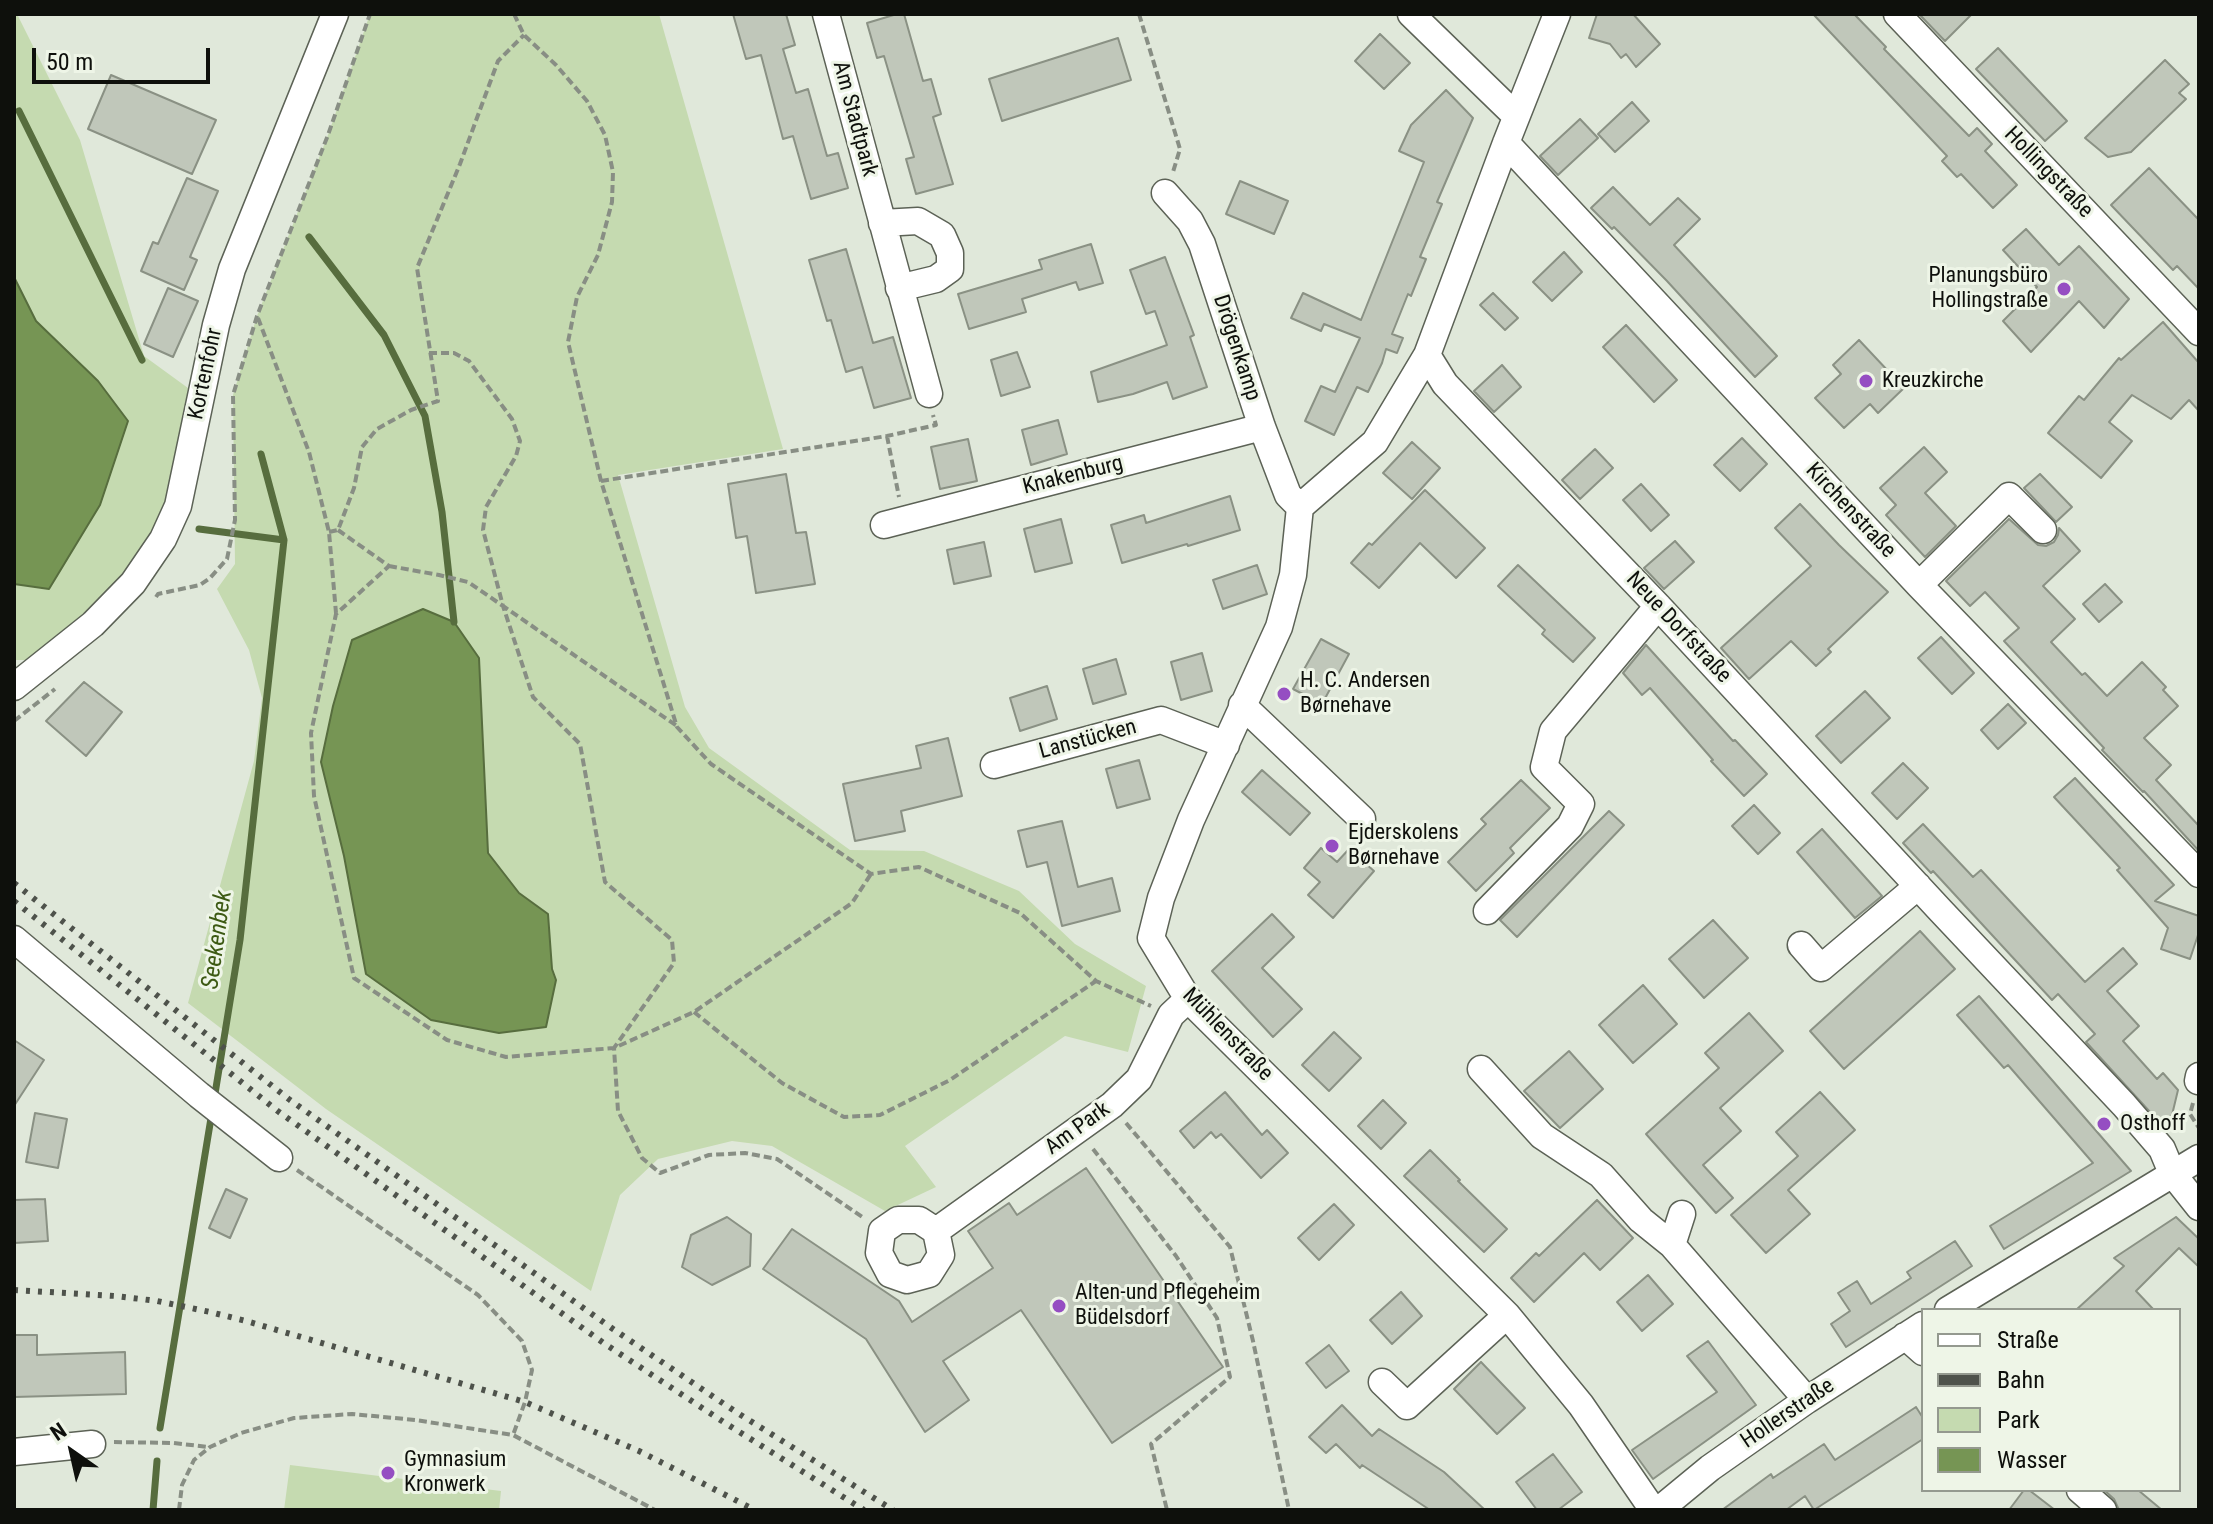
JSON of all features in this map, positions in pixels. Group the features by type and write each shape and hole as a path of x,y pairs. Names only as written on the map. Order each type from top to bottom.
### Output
{"street":[{"name":"Kortenfohr","path":"14,687 93,624 133,583 163,539 178,506 216,325 232,269 335,14"},
{"name":"Am Stadtpark","path":"826,14 929,394"},
{"path":"1411,14 1516,116"},
{"path":"1300,507 1375,442 1427,355 1557,14"},
{"name":"Hollingstraße","path":"1897,14 2199,332"},
{"name":"Kirchenstraße","path":"1506,143 1919,585 2199,874"},
{"name":"Drögenkamp","path":"1165,193 1190,221 1202,244 1262,427 1288,495 1300,507"},
{"path":"882,223 918,221 942,235 950,253 950,269 936,279 899,288"},
{"name":"Neue Dorfstraße","path":"1427,355 1445,384 1658,606 2124,1105 2162,1149 2172,1173 2199,1207"},
{"name":"Knakenburg","path":"894,522 1262,427"},
{"path":"1919,585 2009,496 2043,530"},
{"name":"Mühlenstraße","path":"1300,507 1293,575 1279,627 1191,820 1161,898 1151,938 1179,1007 1507,1315 1581,1405 1653,1510"},
{"path":"1487,911 1570,826 1581,804 1544,767 1553,731 1658,606"},
{"path":"1242,705 1362,819"},
{"name":"Lanstücken","path":"994,765 1161,720 1226,745"},
{"path":"1801,945 1821,968 1918,886"},
{"path":"14,939 279,1158"},
{"name":"Am Park","path":"936,1231 1112,1105 1139,1079 1179,1007"},
{"path":"1481,1069 1542,1136 1601,1175 1641,1220 1672,1245 1807,1400"},
{"path":"1951,1308 2199,1158"},
{"path":"1672,1245 1682,1214"},
{"path":"898,1220 919,1220 936,1231 941,1255 929,1274 907,1280 890,1274 879,1253 882,1231 898,1220"},
{"path":"1382,1382 1407,1406 1507,1315"},
{"name":"Hollerstraße","path":"1659,1510 1710,1468 1807,1400 1917,1338"},
{"path":"14,1452 92,1444"},
{"path":"2082,1492 2103,1510"}],"path":[{"path":"200,585 227,559 235,520 233,395 257,316 328,135 370,14"},
{"path":"514,14 524,35 556,65 587,101 605,135 613,172 612,202 598,255 577,297 568,342 601,481 677,727"},
{"path":"1139,14 1180,149 1165,193"},
{"path":"338,530 354,488 362,447 377,429 411,410 438,401 417,268 498,61 524,35"},
{"path":"257,316 309,452 329,532 336,614 311,733 314,796 354,978 447,1040 506,1057 614,1048 694,1012 852,903 871,874"},
{"path":"429,353 454,353 469,361 512,419 520,441 516,456 486,507 483,530 503,606 533,697 580,744 605,882 672,940 674,963 614,1048 618,1111 642,1158 660,1173 709,1155 745,1153 777,1159 882,1231"},
{"path":"601,481 887,436 936,425 929,394"},
{"path":"887,436 894,522"},
{"path":"329,532 338,530 389,566 468,582 677,727 711,764 871,874 919,867 1020,913 1096,981 1179,1007"},
{"path":"336,614 389,566"},
{"path":"694,1012 782,1083 844,1117 880,1115 950,1080 1096,981"},
{"path":"1112,1105 1230,1247 1289,1510"},
{"path":"1078,1130 1176,1256 1217,1318 1230,1377 1151,1444 1167,1510"},
{"path":"279,1158 478,1295 522,1341 532,1370 513,1435"},
{"path":"179,1510 182,1485 194,1460 210,1447 241,1433 294,1418 352,1414 513,1435 655,1510"},
{"path":"133,1441 210,1447"}],"green space":[{"path":"14,14 17,14 80,140 144,356 188,388 170,502 128,575 86,617 34,660 14,660 14,584 50,588 98,381 36,321 14,277"},
{"path":"370,14 659,14 783,449 618,475 685,707 709,748 850,850 924,851 1019,891 1075,944 1146,986 1128,1052 1065,1036 905,1146 936,1187 885,1211 772,1146 732,1141 658,1159 620,1195 591,1291 326,1109 188,1003 254,761 262,698 249,650 217,589 235,564 233,395 257,316 328,135"},
{"path":"290,1465 501,1491 499,1510 284,1510"}],"water":[{"path":"14,277 36,321 98,381 128,421 100,505 49,589 14,584"},
{"path":"423,609 454,622 479,658 488,853 519,893 548,914 552,969 556,980 546,1027 499,1033 431,1020 366,974 344,856 321,762 352,640"}],"building":[{"path":"733,14 786,14 795,45 783,49 796,93 808,89 827,156 838,153 848,188 811,199 793,136 783,139 761,55 746,59"},
{"path":"904,14 923,81 931,79 941,114 933,117 953,184 916,194 906,159 914,157 884,56 877,58 867,23"},
{"path":"1597,14 1633,14 1660,44 1636,67 1626,54 1621,58 1610,44 1589,38"},
{"path":"1813,14 1854,14 1969,136 1977,128 1992,144 1985,151 2017,185 1993,208 1961,174 1957,177 1942,161 1947,156"},
{"path":"1919,14 1972,14 1945,41"},
{"path":"1380,34 1410,63 1384,89 1355,61"},
{"path":"1118,38 1131,80 1002,121 989,79"},
{"path":"1998,48 2067,121 2045,141 1976,69"},
{"path":"2165,60 2189,84 2179,93 2186,99 2131,152 2108,157 2085,138"},
{"path":"111,75 216,120 192,174 88,129"},
{"path":"1446,90 1473,118 1437,202 1442,204 1420,257 1426,259 1392,334 1403,338 1397,353 1386,349 1368,392 1357,387 1334,435 1305,421 1321,386 1335,392 1360,338 1324,324 1321,331 1291,318 1303,293 1361,320 1424,162 1399,151 1411,125"},
{"path":"1632,102 1649,121 1615,152 1598,134"},
{"path":"1580,119 1598,138 1558,175 1540,156"},
{"path":"2149,168 2199,220 2199,289 2177,266 2173,270 2111,205"},
{"path":"187,178 218,191 190,257 197,260 184,290 141,271 153,242 158,244"},
{"path":"1240,181 1288,201 1274,234 1226,214"},
{"path":"1613,187 1650,225 1678,198 1700,219 1674,245 1777,356 1755,377 1667,281 1591,208"},
{"path":"2026,229 2059,265 2079,246 2129,299 2104,328 2079,301 2031,352 2003,321 2037,287 2003,250"},
{"path":"1091,244 1103,283 1079,290 1076,282 1022,299 1026,312 969,329 958,294 1042,269 1039,260"},
{"path":"846,249 873,343 893,337 911,398 874,408 862,367 846,372 809,260"},
{"path":"1564,252 1582,272 1552,301 1533,282"},
{"path":"1165,257 1194,335 1190,337 1207,387 1173,399 1167,382 1098,402 1091,372 1167,345 1155,311 1146,314 1130,270"},
{"path":"168,288 198,301 173,357 144,344"},
{"path":"1493,293 1518,318 1505,330 1480,305"},
{"path":"2163,322 2199,363 2199,411 2189,400 2171,419 2132,395 2109,422 2132,441 2101,478 2048,433 2079,396 2084,400 2119,358 2121,360"},
{"path":"1626,325 1677,380 1654,402 1603,347"},
{"name":"Kreuzkirche","path":"1859,340 1904,388 1878,413 1870,404 1844,428 1815,398 1841,374 1833,365"},
{"path":"1017,352 1030,387 1001,396 991,360"},
{"path":"1502,365 1521,387 1494,412 1474,391"},
{"path":"1058,420 1067,454 1031,465 1022,430"},
{"path":"1742,438 1767,464 1740,491 1714,465"},
{"path":"968,439 977,481 940,489 931,447"},
{"path":"1412,442 1440,468 1412,499 1383,473"},
{"path":"1924,447 1947,472 1925,493 1956,526 1925,557 1886,515 1896,505 1880,488"},
{"path":"1595,449 1613,468 1580,499 1562,480"},
{"path":"786,474 796,533 806,532 815,584 756,593 747,536 736,538 728,484"},
{"path":"2040,474 2072,507 2056,522 2024,488"},
{"path":"1641,484 1669,515 1651,531 1623,500"},
{"path":"1425,490 1485,548 1456,578 1420,543 1379,588 1351,563"},
{"path":"1230,496 1240,530 1122,563 1111,525 1144,515 1146,523"},
{"path":"1800,504 1888,592 1828,649 1831,652 1816,666 1791,641 1749,679 1721,648 1811,566 1775,528"},
{"path":"1061,519 1072,563 1035,572 1024,529"},
{"path":"2009,519 2038,545 2046,546 2054,542 2059,528 2080,551 2043,586 2075,619 2051,642 2107,696 2142,662 2166,687 2163,690 2178,706 2144,738 2171,765 2156,780 2199,826 2199,851 2004,641 2019,628 1985,592 1970,606 1946,581"},
{"path":"1675,541 1694,562 1664,589 1644,568"},
{"path":"984,542 991,576 954,584 947,550"},
{"path":"1257,565 1267,594 1223,609 1213,580"},
{"path":"1518,565 1595,638 1573,662 1542,634 1545,630 1498,586"},
{"path":"2105,584 2122,602 2099,622 2083,604"},
{"path":"1941,637 1974,673 1952,694 1918,658"},
{"path":"1321,639 1349,654 1322,704 1293,689"},
{"path":"1646,645 1767,774 1744,796 1650,688 1642,695 1623,673"},
{"path":"1202,653 1212,691 1181,700 1171,662"},
{"path":"1116,659 1126,694 1093,704 1083,669"},
{"path":"84,682 122,712 86,756 46,721"},
{"path":"1047,686 1057,719 1020,731 1010,698"},
{"path":"1865,691 1890,718 1841,763 1816,736"},
{"path":"2008,704 2026,723 1998,749 1981,730"},
{"path":"948,738 962,796 901,811 905,831 855,841 843,784 921,768 916,746"},
{"path":"1139,760 1150,799 1117,808 1106,769"},
{"path":"1903,763 1928,788 1897,819 1872,793"},
{"path":"1262,770 1310,813 1290,835 1242,792"},
{"path":"2075,778 2174,885 2155,901 2199,916 2199,932 2190,959 2161,949 2168,928 2117,870 2120,868 2054,797"},
{"path":"1521,780 1550,808 1510,848 1514,853 1476,891 1448,862 1486,824 1481,819"},
{"path":"1754,805 1780,833 1758,854 1732,826"},
{"path":"1609,811 1624,825 1517,937 1500,920"},
{"path":"1062,821 1078,887 1112,878 1120,911 1062,926 1047,862 1027,867 1018,831"},
{"path":"1923,824 1973,877 1981,870 2085,982 2123,948 2137,964 2107,991 2139,1026 2123,1041 2157,1079 2163,1073 2178,1090 2172,1115 2161,1124 2086,1042 2095,1034 2058,994 2052,1000 1933,871 1931,873 1903,843"},
{"path":"1822,829 1882,896 1855,918 1797,852"},
{"path":"1321,848 1337,862 1349,849 1374,871 1333,918 1308,895 1320,882 1304,868"},
{"path":"1272,914 1294,937 1262,968 1302,1009 1273,1037 1212,971"},
{"path":"1713,920 1748,958 1704,998 1669,959"},
{"path":"1920,931 1955,969 1844,1069 1810,1031"},
{"path":"1643,985 1677,1024 1633,1063 1599,1025"},
{"path":"1979,996 2131,1171 2004,1249 1990,1226 2093,1163 2008,1065 2004,1068 1957,1015"},
{"path":"1749,1013 1783,1051 1720,1108 1741,1131 1703,1165 1733,1198 1716,1213 1646,1134 1719,1068 1705,1053"},
{"path":"1334,1032 1361,1058 1329,1091 1302,1065"},
{"path":"14,1040 44,1060 14,1106"},
{"path":"1569,1051 1603,1089 1560,1128 1524,1091"},
{"path":"1225,1092 1262,1135 1267,1130 1288,1153 1261,1178 1221,1134 1216,1138 1211,1132 1194,1148 1180,1131"},
{"path":"1820,1092 1855,1130 1788,1190 1810,1214 1766,1253 1731,1215 1798,1156 1776,1132"},
{"path":"1383,1100 1406,1123 1381,1149 1358,1126"},
{"path":"35,1113 67,1119 58,1168 26,1162"},
{"path":"1430,1150 1507,1229 1484,1252 1404,1176"},
{"name":"Alten-und Pflegeheim Büdelsdorf","path":"1086,1168 1223,1367 1112,1443 1021,1310 943,1361 969,1400 925,1432 866,1339 763,1269 792,1229 899,1301 912,1322 993,1268 968,1231 1009,1203 1017,1215"},
{"path":"226,1189 247,1199 230,1238 209,1228"},
{"path":"45,1199 48,1241 14,1243 14,1200"},
{"path":"1597,1200 1633,1238 1600,1270 1584,1253 1534,1302 1511,1278 1536,1253 1539,1256"},
{"path":"1334,1204 1354,1225 1319,1260 1298,1238"},
{"path":"727,1217 751,1234 750,1266 712,1285 682,1267 691,1235"},
{"path":"2176,1217 2199,1239 2199,1267 2179,1248 2136,1291 2152,1308 2078,1308 2124,1266 2114,1258"},
{"path":"1955,1241 1972,1266 1846,1347 1831,1324 1850,1311 1838,1293 1857,1281 1871,1304 1911,1278 1907,1272"},
{"path":"1648,1275 1673,1304 1642,1331 1617,1302"},
{"path":"1401,1292 1422,1316 1392,1344 1370,1320"},
{"path":"14,1335 37,1335 37,1355 125,1352 126,1394 14,1397"},
{"path":"1708,1341 1756,1405 1653,1479 1632,1450 1717,1392 1687,1356"},
{"path":"1329,1345 1349,1371 1326,1388 1306,1363"},
{"path":"1481,1362 1525,1408 1497,1434 1454,1389"},
{"path":"1342,1405 1372,1436 1379,1429 1444,1472 1485,1510 1430,1510 1362,1465 1360,1468 1336,1444 1326,1453 1309,1437"},
{"path":"1916,1407 1921,1415 1921,1440 1814,1510 1805,1496 1786,1510 1722,1510 1771,1474 1773,1478 1824,1444 1835,1460"},
{"path":"1553,1454 1582,1492 1558,1510 1537,1510 1516,1482"},
{"path":"2022,1492 2032,1492 2055,1510 2009,1510"},
{"path":"2106,1492 2140,1492 2162,1510 2119,1510"}],"waterway":[{"path":"19,111 142,360"},
{"path":"309,237 384,335 425,416 442,512 454,622"},
{"path":"261,454 284,540"},
{"name":"Seekenbek","path":"199,529 284,540 240,940 214,1100"},
{"name":"Seekenbek","path":"160,1428 212,1112"},
{"name":"Seekenbek","path":"153,1510 157,1461"}],"railway":[{"path":"14,883 290,1100 613,1329 736,1412 893,1510"},
{"path":"14,901 279,1112 605,1344 864,1510"},
{"path":"14,1290 116,1296 210,1312 525,1402 639,1451 755,1510"}],"place":[{"name":"Planungsbüro Hollingstraße","path":"2064,289"},
{"name":"Kreuzkirche","path":"1866,381"},
{"name":"H. C. Andersen Børnehave","path":"1284,694"},
{"name":"Ejderskolens Børnehave","path":"1332,846"},
{"name":"Osthoff","path":"2104,1124"},
{"name":"Alten-und Pflegeheim Büdelsdorf","path":"1059,1306"},
{"name":"Gymnasium Kronwerk","path":"388,1473"}]}
